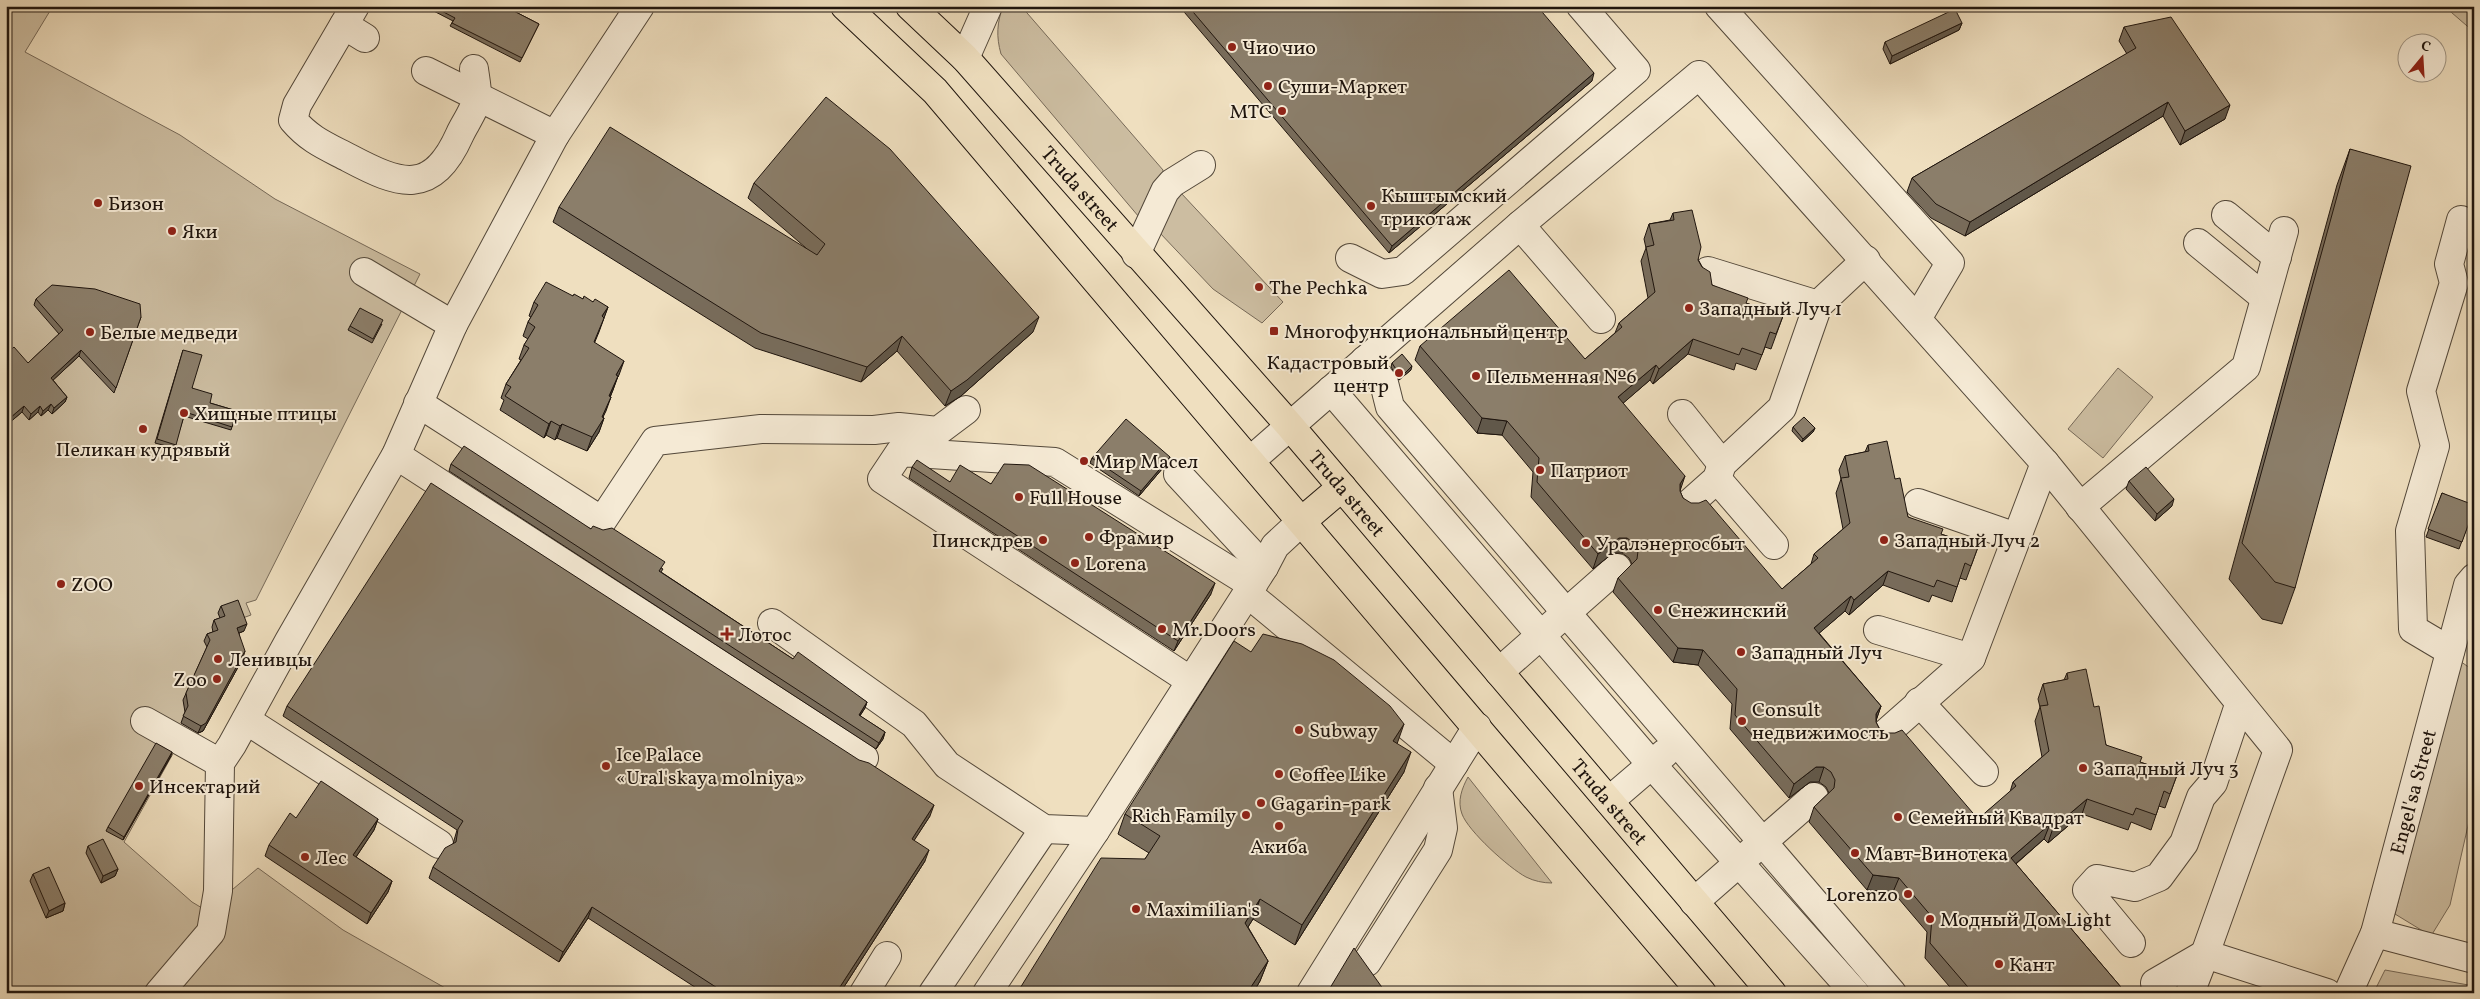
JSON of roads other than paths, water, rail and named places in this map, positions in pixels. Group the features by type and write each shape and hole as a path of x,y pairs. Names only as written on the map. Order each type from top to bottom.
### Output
{"main road":[{"path":"845,6 935,91 1702,993"},
{"name":"Truda street","path":"910,6 965,58 1136,254 1290,426 1772,993"},
{"path":"1302,521 1342,487"}],"street":[{"path":"158,993 211,932 218,891 220,763 396,455 453,325 555,135 640,6"},
{"path":"965,58 988,6"},
{"path":"1350,258 1382,274 1403,271 1636,70 1581,6"},
{"path":"1719,6 1950,263 1917,318"},
{"path":"355,23 297,105 293,120 305,134 385,177 400,180 419,179 437,171 454,148 477,97 474,69"},
{"path":"426,71 555,135"},
{"path":"1250,461 1520,224 1699,75 1866,260 2044,463 2239,705 2278,750 2190,993"},
{"path":"1136,254 1165,191 1172,183 1201,165"},
{"path":"2226,216 2277,257"},
{"path":"2450,651 2414,629 2410,531 2436,446 2421,391 2454,282 2449,264 2462,220"},
{"path":"1520,224 1601,319"},
{"path":"2080,507 2246,367 2284,231"},
{"path":"2198,242 2266,298"},
{"path":"1690,503 1782,408 1818,304 1866,260"},
{"path":"1708,270 1818,304"},
{"path":"364,272 453,325"},
{"path":"1365,360 1384,383 1390,406 1892,993"},
{"path":"1331,390 1652,765 1855,993"},
{"path":"418,403 602,521 655,441 761,429 874,430 899,427 938,431 966,410"},
{"path":"1682,414 1720,472 1774,545"},
{"path":"1191,681 882,479 900,452 937,456 1055,462 1255,582 1454,764"},
{"path":"396,455 864,758"},
{"path":"1886,733 1971,658 2044,463"},
{"path":"1178,474 1255,582"},
{"path":"1918,503 2016,537"},
{"path":"987,993 1095,831 1255,582 1275,546 1302,521"},
{"path":"1499,672 1617,568"},
{"name":"Engel'sa Street","path":"2348,993 2375,933 2450,651 2471,582"},
{"path":"772,623 914,724 946,765 1044,829 1095,831"},
{"path":"1878,630 1971,658"},
{"path":"1919,702 1984,772"},
{"path":"2131,943 2087,890 2097,879 2135,886 2158,877 2184,843 2201,797 2213,783 2239,705"},
{"path":"246,720 439,844"},
{"path":"144,721 220,763"},
{"path":"1311,993 1476,727"},
{"path":"1609,801 1677,743"},
{"path":"1367,962 1438,850 1444,828 1438,788"},
{"path":"1694,902 1814,797"},
{"path":"933,993 1044,829"},
{"path":"2375,933 2474,959"},
{"path":"2205,954 2256,982 2327,993"},
{"path":"2154,983 2205,954"},
{"path":"864,993 887,956"}],"place":[{"name":"Чио чио","path":"1232,47"},
{"name":"Суши-Маркет","path":"1268,86"},
{"name":"МТС","path":"1282,111"},
{"name":"Бизон","path":"98,203"},
{"name":"Кыштымский трикотаж","path":"1371,206"},
{"name":"Яки","path":"172,231"},
{"name":"The Pechka","path":"1259,287"},
{"name":"Западный Луч 1","path":"1689,308"},
{"name":"Многофункциональный центр","path":"1274,331"},
{"name":"Белые медведи","path":"90,332"},
{"name":"Кадастровый центр","path":"1399,373"},
{"name":"Пельменная №6","path":"1476,376"},
{"name":"Хищные птицы","path":"184,413"},
{"name":"Пеликан кудрявый","path":"143,429"},
{"name":"Мир Масел","path":"1084,461"},
{"name":"Патриот","path":"1540,470"},
{"name":"Full House","path":"1019,497"},
{"name":"Фрамир","path":"1089,537"},
{"name":"Пинскдрев","path":"1043,540"},
{"name":"Западный Луч 2","path":"1884,540"},
{"name":"Уралэнергосбыт","path":"1586,543"},
{"name":"Lorena","path":"1075,563"},
{"name":"ZOO","path":"61,584"},
{"name":"Снежинский","path":"1658,610"},
{"name":"Mr.Doors","path":"1162,629"},
{"name":"Лотос","path":"727,634"},
{"name":"Западный Луч","path":"1741,652"},
{"name":"Ленивцы","path":"218,659"},
{"name":"Zoo","path":"217,679"},
{"name":"Consult недвижимость","path":"1742,721"},
{"name":"Subway","path":"1299,730"},
{"name":"Ice Palace «Ural'skaya molniya»","path":"606,766"},
{"name":"Западный Луч 3","path":"2083,768"},
{"name":"Coffee Like","path":"1279,774"},
{"name":"Инсектарий","path":"139,786"},
{"name":"Gagarin-park","path":"1261,803"},
{"name":"Rich Family","path":"1246,815"},
{"name":"Семейный Квадрат","path":"1898,817"},
{"name":"Акиба","path":"1279,826"},
{"name":"Мавт-Винотека","path":"1855,853"},
{"name":"Лес","path":"305,857"},
{"name":"Lorenzo","path":"1908,894"},
{"name":"Maximilian's","path":"1136,909"},
{"name":"Модный Дом Light","path":"1930,919"},
{"name":"Кант","path":"1999,964"}]}
